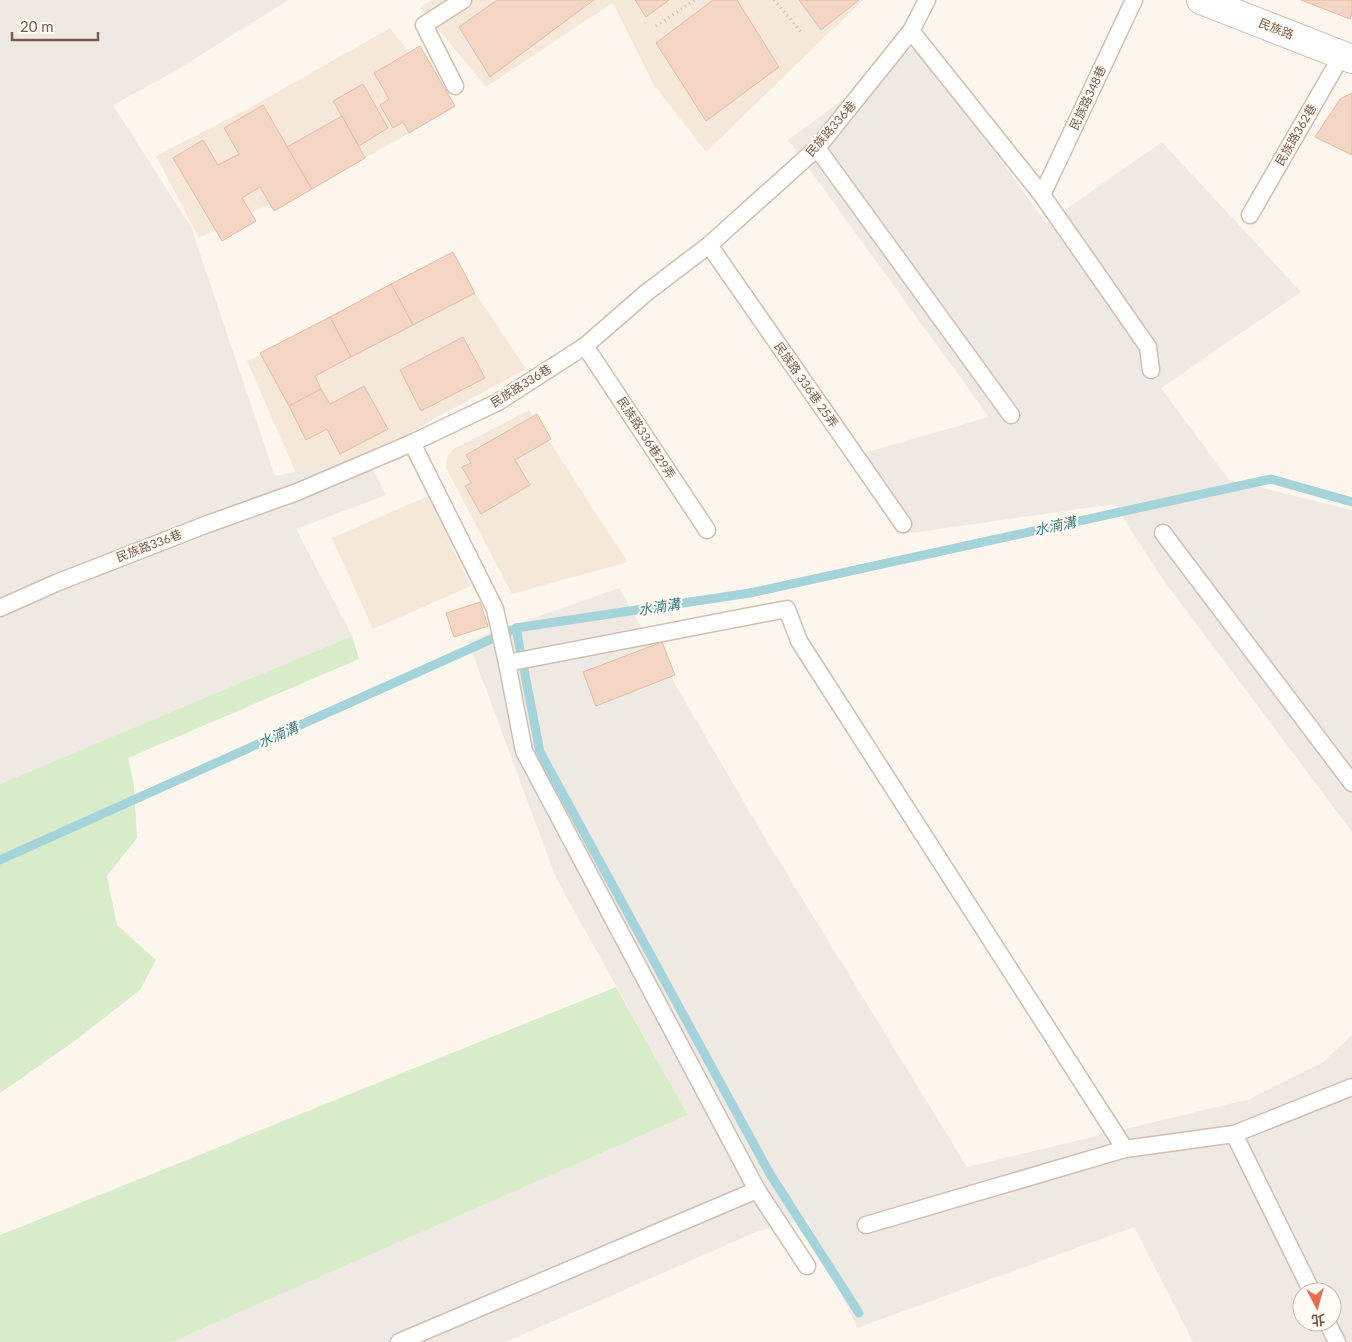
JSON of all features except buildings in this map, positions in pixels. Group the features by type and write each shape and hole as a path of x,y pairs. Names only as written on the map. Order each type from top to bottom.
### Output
{"street":[{"name":"民族路","path":"1201,0 1347,57"}],"lane":[{"path":"455,86 424,25 463,0"},
{"name":"民族路336巷","path":"0,608 56,583 205,525 297,492 412,444 498,402 585,346 646,293 709,245 817,148 911,30 927,0"},
{"name":"民族路348巷","path":"1042,195 1134,0"},
{"path":"911,30 1042,195 1148,347 1151,370"},
{"name":"民族路362巷","path":"1250,215 1347,57"},
{"path":"817,148 1011,415"},
{"name":"民族路 336巷 25弄","path":"709,245 903,524"},
{"name":"民族路336巷29弄","path":"585,346 707,530"},
{"path":"412,444 495,610 524,751 757,1190 807,1266"},
{"path":"1163,533 1352,783"},
{"path":"507,663 787,609 799,642 1125,1149"},
{"path":"866,1224 1125,1149 1234,1134 1352,1087"},
{"path":"1234,1134 1307,1282"},
{"path":"399,1342 757,1190"}],"path":[{"path":"656,26 694,0"},
{"path":"774,0 802,33"}],"shaded area":[{"path":"0,0 288,0 172,73 113,105 191,227 275,476 367,456 386,495 296,529 352,636 0,784"},
{"path":"431,0 863,0 706,152 654,85 613,3 486,87 420,7"},
{"path":"390,28 452,109 356,163 199,238 156,156 249,108"},
{"path":"917,45 1046,223 1162,142 1301,292 1161,388 1229,480 1352,510 1352,832 1162,578 1114,504 898,535 854,456 989,417 788,140"},
{"path":"449,254 526,369 421,426 403,442 401,459 303,489 247,361 374,300"},
{"path":"529,410 628,562 512,594 446,468 446,461 448,455 454,449"},
{"path":"428,496 471,586 373,629 332,538"},
{"path":"619,588 759,828 967,1167 1250,1099 1323,1062 1352,1035 1352,1342 1193,1342 1134,1227 857,1328 807,1219 756,1232 506,1342 172,1342 688,1115 556,878 468,641"}],"green space":[{"path":"352,636 359,659 128,758 134,785 137,838 107,876 117,925 156,960 140,990 72,1043 0,1093 0,784"},
{"path":"616,987 688,1115 172,1342 0,1342 0,1235"}],"waterway":[{"name":"水湳溝","path":"0,860 516,628 750,593 1271,479 1352,502"},
{"path":"516,628 540,752 770,1174 859,1313"}]}
